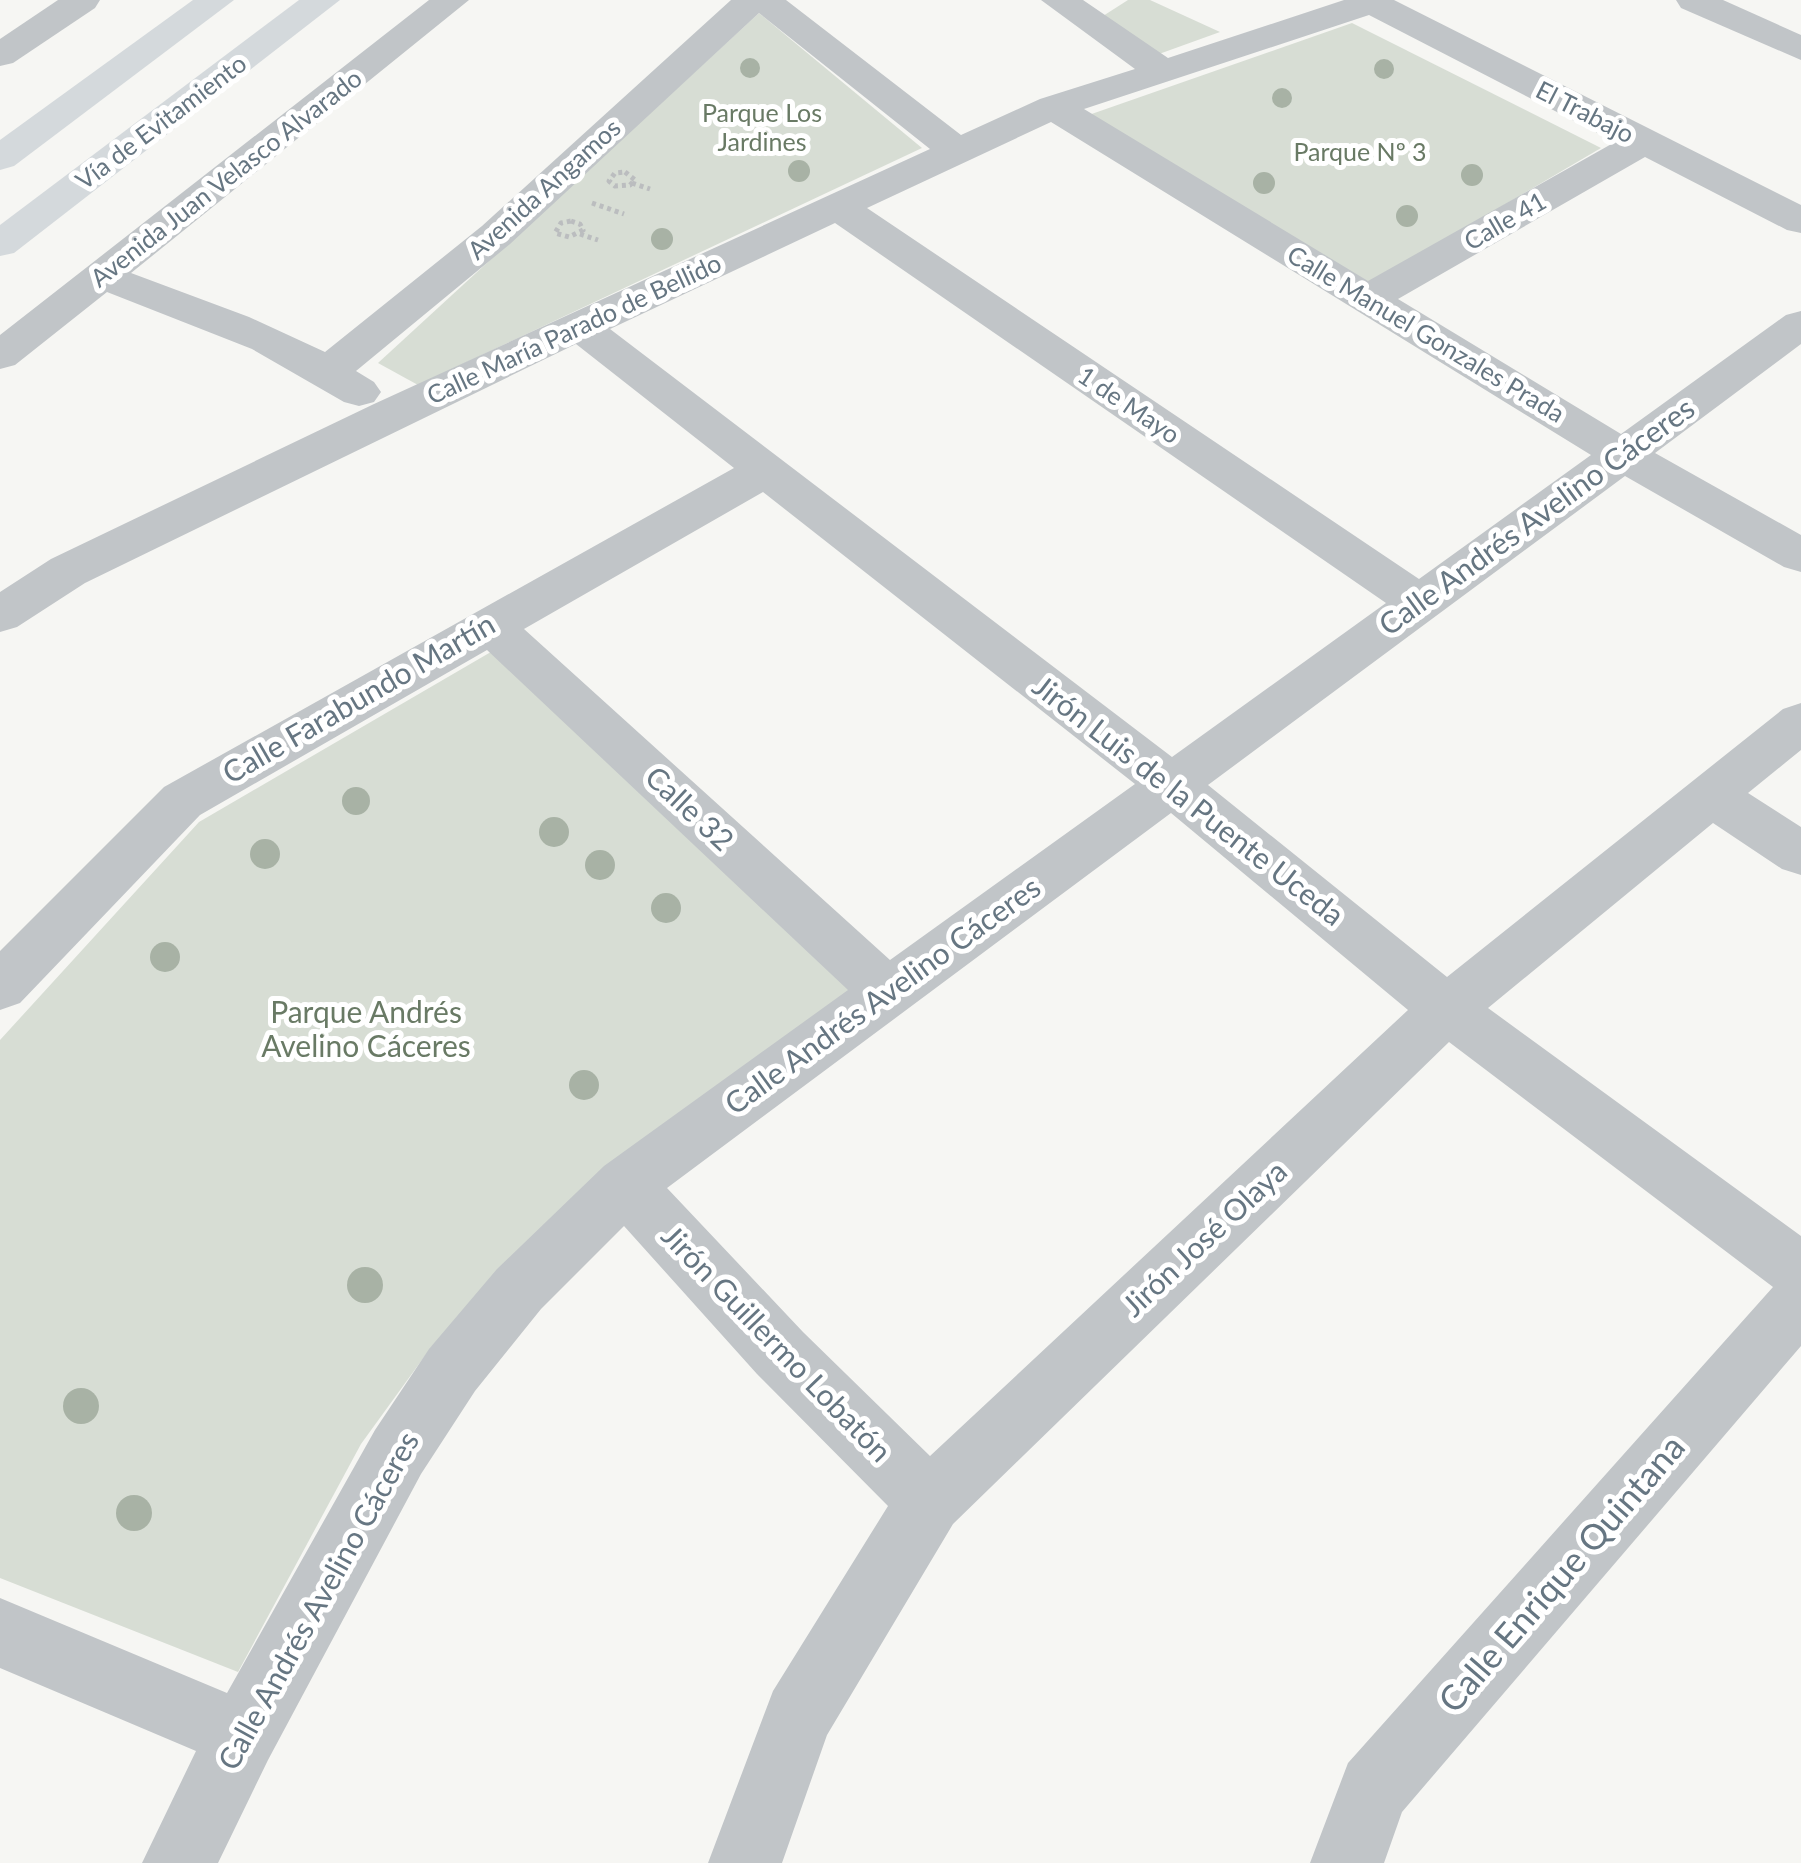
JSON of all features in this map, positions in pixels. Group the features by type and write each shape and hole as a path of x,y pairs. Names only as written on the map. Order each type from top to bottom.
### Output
{"highway":[{"path":"0,158 216,0"},
{"name":"Vía de Evitamiento","path":"0,244 322,0"}],"street":[{"path":"0,55 82,0"},
{"name":"Avenida Juan Velasco Alvarado","path":"0,356 451,0"},
{"name":"Avenida Angamos","path":"330,371 496,235 752,0"},
{"path":"764,0 958,152"},
{"path":"1694,0 1801,48"},
{"name":"Calle María Parado de Bellido","path":"0,615 68,570 390,414 1053,108 1338,16 1372,1"},
{"name":"El Trabajo","path":"1372,1 1801,221"},
{"path":"1067,2 1161,70"},
{"name":"Calle Manuel Gonzales Prada","path":"1053,108 1623,454 1801,556"},
{"name":"Calle 41","path":"1367,299 1644,142"},
{"name":"1 de Mayo","path":"838,207 1420,603"},
{"path":"102,276 222,320 330,371 390,414"},
{"name":"Calle Andrés Avelino Cáceres","path":"179,1863 243,1735 398,1452 452,1370 519,1289 626,1185 1801,324"},
{"name":"Jirón Luis de la Puente Uceda","path":"579,326 1172,784 1447,1010 1801,1272"},
{"name":"Calle Farabundo Martín","path":"0,986 182,801 764,471"},
{"name":"Calle 32","path":"490,625 888,993"},
{"name":"Jirón José Olaya","path":"745,1863 798,1716 928,1501 1447,1010 1801,722"},
{"path":"1712,796 1801,854"},
{"name":"Jirón Guillermo Lobatón","path":"626,1185 780,1354 928,1501"},
{"name":"Calle Enrique Quintana","path":"1347,1863 1374,1789 1801,1300"},
{"path":"0,1634 243,1735"}],"path":[{"path":"632,184 650,189"},
{"path":"579,234 598,240"}],"green space":[{"path":"1128,0 1150,0 1220,32 1159,54 1103,16"},
{"name":"Parque Los Jardines","path":"759,13 922,148 418,385 378,363"},
{"name":"Parque Nº 3","path":"1352,23 1601,148 1368,285 1083,117"},
{"name":"Parque Andrés Avelino Cáceres","path":"496,649 856,987 432,1346 361,1444 238,1672 0,1578 0,1040 199,822"}]}
